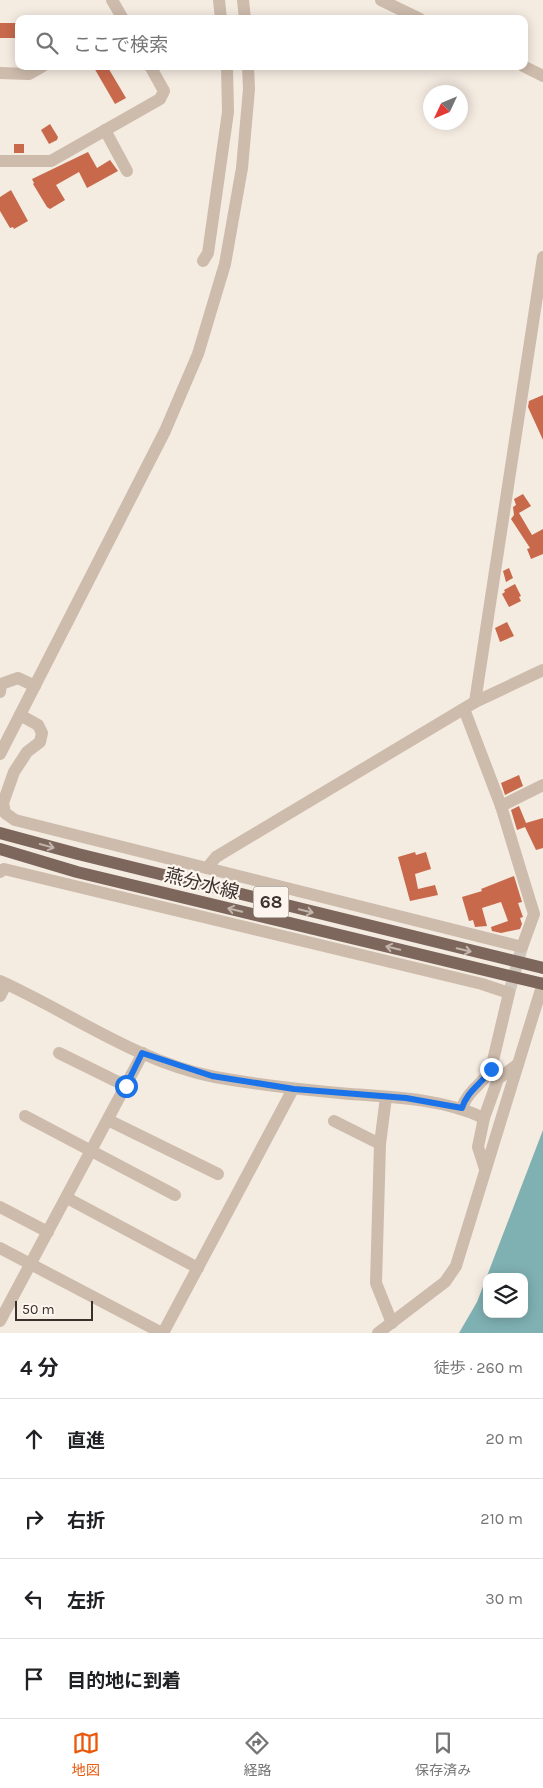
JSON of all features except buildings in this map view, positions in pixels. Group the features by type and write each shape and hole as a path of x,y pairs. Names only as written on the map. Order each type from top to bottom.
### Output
{"main road":[{"name":"燕分水線","path":"0,833 97,859 543,968"},
{"name":"燕分水線","path":"0,849 77,872 543,984"}],"street":[{"path":"112,0 121,15"},
{"path":"219,0 221,15"},
{"path":"243,0 245,15"},
{"path":"381,0 412,15"},
{"path":"528,68 543,76"},
{"path":"0,73 29,74 36,70"},
{"path":"0,161 52,161 160,99 164,90 152,70"},
{"path":"203,261 208,253 228,112 227,70"},
{"path":"0,754 165,431 198,354 225,264 242,168 249,89 248,70"},
{"path":"105,130 128,171"},
{"path":"475,702 543,257"},
{"path":"207,868 216,857 475,702 540,671 543,684"},
{"path":"0,692 1,684 18,678 35,686"},
{"path":"20,716 38,725 42,734 40,742 27,752 14,772 3,803 5,813 15,820 522,947 534,914 501,806 464,709"},
{"path":"501,806 543,785"},
{"path":"0,872 4,869 24,873 482,984 509,994 491,1069 485,1079 465,1097 462,1108"},
{"path":"0,996 3,982 142,1053 212,1076 294,1089 386,1097 462,1108 484,1118"},
{"path":"378,1333 445,1282 456,1266 543,984"},
{"path":"59,1053 126,1086"},
{"path":"0,1321 92,1151 142,1053"},
{"path":"485,1169 478,1147 484,1118 498,1079 518,1064"},
{"path":"0,1248 162,1333 294,1089"},
{"path":"386,1097 380,1144 376,1284 392,1323"},
{"path":"25,1116 175,1195"},
{"path":"108,1120 218,1174"},
{"path":"334,1121 380,1144"},
{"path":"67,1198 198,1268"},
{"path":"0,1207 48,1232"}],"water":[{"path":"543,1130 543,1333 459,1333 477,1302 483,1286 483,1318 528,1318 528,1273 488,1273"}],"tunnel":[{"path":"509,993 522,947"}],"route":[{"path":"126,1086 142,1053 212,1076 294,1089 406,1098 462,1108 465,1097 485,1079 491,1069"}]}
